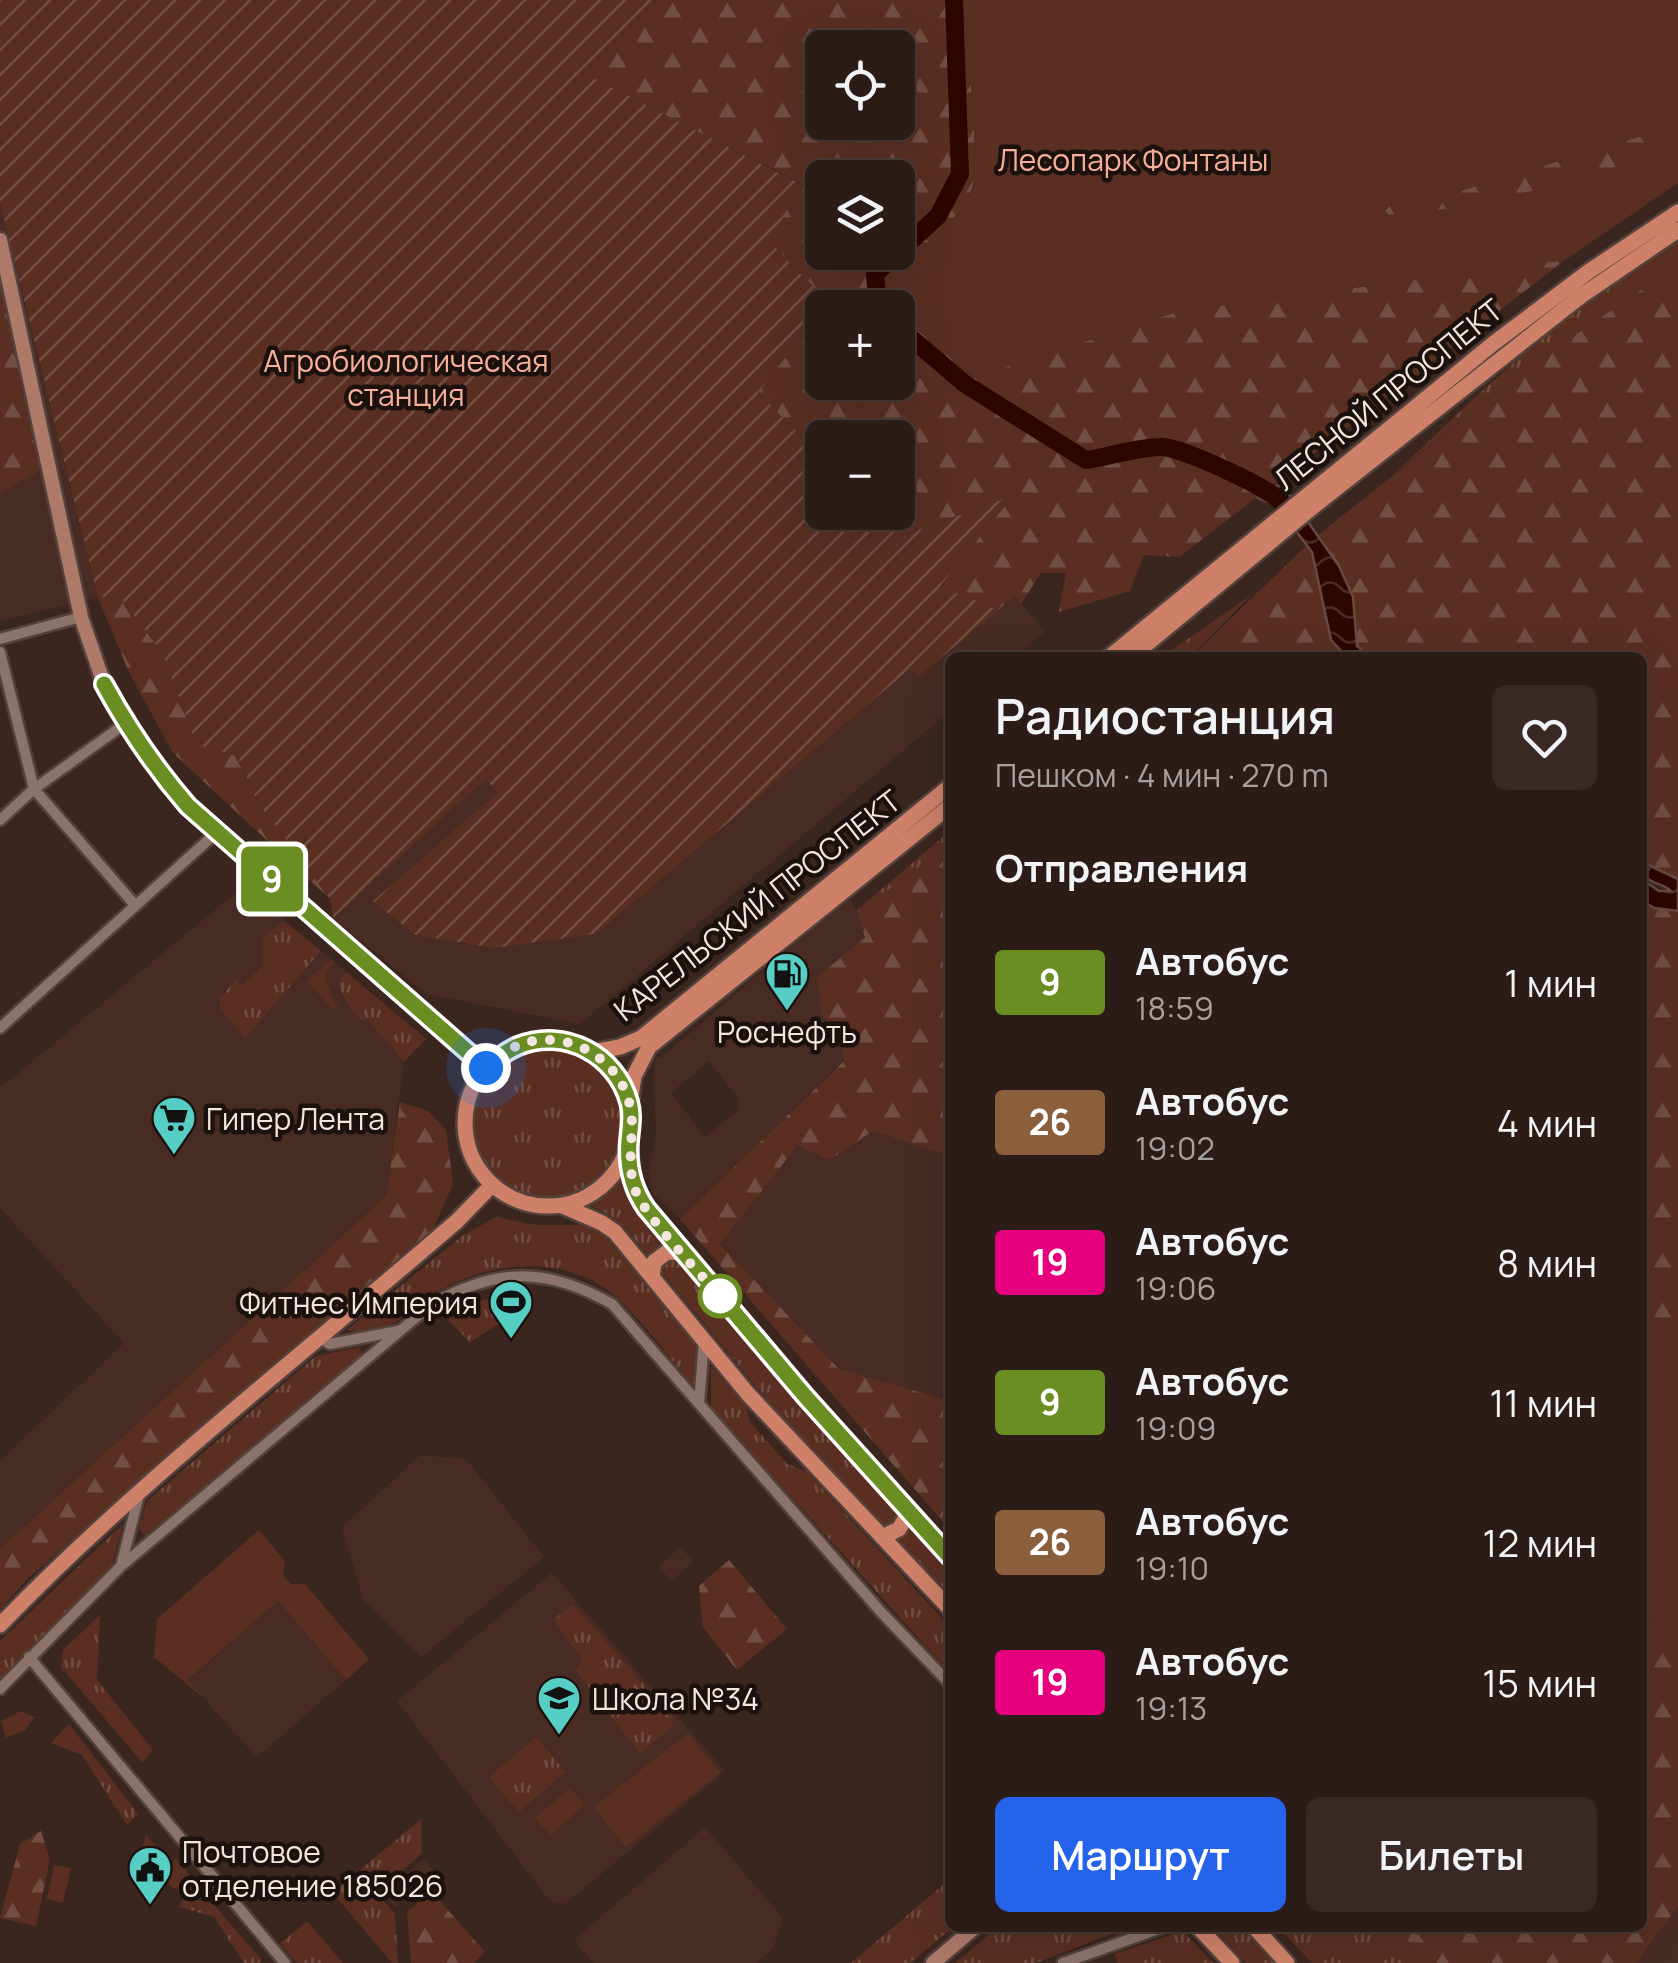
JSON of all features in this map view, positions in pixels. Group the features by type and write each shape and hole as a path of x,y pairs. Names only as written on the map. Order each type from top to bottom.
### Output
{"main road":[{"name":"ЛЕСНОЙ ПРОСПЕКТ","path":"1147,634 1588,272 1678,212"},
{"name":"ЛЕСНОЙ ПРОСПЕКТ","path":"1408,423 1678,230"},
{"path":"1118,652 1147,634"},
{"path":"1134,652 1147,634"},
{"name":"КАРЕЛЬСКИЙ ПРОСПЕКТ","path":"630,1104 634,1076 649,1047 928,814 945,792"},
{"name":"КАРЕЛЬСКИЙ ПРОСПЕКТ","path":"592,1052 641,1038 928,814 945,808"},
{"path":"628,1146 617,1170 582,1200 563,1206 532,1206 510,1198 476,1167 466,1143 470,1093 486,1068 506,1051 535,1041 570,1042 592,1052 619,1078 630,1104 628,1146 635,1192 684,1254 945,1552"},
{"path":"0,1625 139,1493 322,1339 457,1221 492,1185"},
{"path":"563,1206 602,1222 615,1232 748,1394 945,1604"},
{"path":"652,1276 654,1262 667,1252 684,1254"},
{"path":"882,1537 900,1529 909,1512"},
{"path":"1203,1932 1232,1963"},
{"path":"1260,1932 1287,1963"}],"street":[{"path":"0,240 81,617 104,684 126,723 188,806 486,1068"},
{"path":"0,639 81,617"},
{"path":"0,652 34,789 136,905"},
{"path":"0,820 34,789 126,723"},
{"path":"0,1028 217,832"},
{"path":"0,1689 120,1567 432,1304 472,1284 520,1275 564,1280 612,1304 881,1612 945,1679"},
{"path":"322,1339 330,1344 400,1331"},
{"path":"699,1405 704,1340"},
{"path":"120,1567 139,1493"},
{"path":"29,1657 285,1963"},
{"path":"933,1963 969,1932"},
{"path":"1064,1963 1151,1932"}],"shaded area":[{"path":"0,202 98,598 0,621 0,493 44,469 0,276"},
{"path":"1014,596 1045,631 1020,652 948,652"},
{"path":"945,654 945,715 580,1024 426,994 333,918 486,779 498,793 374,900 415,935 494,948 596,934 910,669 918,677"},
{"path":"244,886 426,1039 404,1062 386,1196 0,1549 0,1461 124,1343 0,1208 0,1088"},
{"path":"848,897 858,912 865,937 822,1015 841,1041 844,1060 680,1219 653,1194 649,1174 656,1130 653,1077 656,1058 661,1058","holes":["709,1061 739,1100 738,1110 705,1137 671,1093"]},
{"path":"873,1131 945,1154 945,1400 839,1369 720,1244 797,1146 830,1160"},
{"path":"420,1455 466,1459 544,1557 421,1657 363,1599 342,1528"},
{"path":"681,1547 694,1562 671,1581 658,1566"},
{"name":"Школа №34","path":"552,1573 725,1771 565,1904 550,1901 397,1701"},
{"path":"278,1601 346,1680 257,1757 188,1681"},
{"path":"705,1827 783,1918 773,1948 757,1963 593,1963 574,1940"},
{"path":"423,1859 435,1872 395,1907 383,1894"},
{"path":"1678,1906 1678,1963 1636,1963"}],"green space":[{"name":"Агробиологическая станция","path":"0,0 671,0 591,77 799,183 771,243 816,290 805,290 805,332 758,393 805,440 805,530 896,530 903,536 1014,495 940,586 998,610 918,677 910,669 596,934 494,948 415,935 373,901 497,793 486,779 333,918 330,899 258,803 237,756 197,745 163,654 117,593 98,598 0,202"},
{"path":"671,0 962,0 974,175 964,205 952,220 915,256 915,160 805,160 805,270 904,270 895,290 816,290 771,243 799,182 590,78"},
{"name":"Лесопарк Фонтаны","path":"962,0 1678,0 1678,125 1463,190 1392,203 1385,211 1389,215 1426,212 1499,199 1678,148 1678,183 1565,260 1180,311 974,377 915,328 915,290 895,290 903,271 915,270 915,256 952,220 972,188 974,134"},
{"path":"1678,125 1678,148 1571,180 1463,206 1389,215 1385,211 1392,203 1463,190"},
{"path":"1678,239 1678,265 1534,363 1394,474 1565,319"},
{"path":"1565,260 1179,557 1144,555 1130,591 1059,612 1066,573 1041,573 1021,604 1014,596 998,610 939,586 1012,496 902,536 896,530 915,530 915,420 805,420 805,440 758,393 805,331 805,400 915,400 915,328 974,377 1180,311"},
{"path":"1678,265 1678,879 1647,864 1647,652 1365,652 1357,646 1353,597 1317,536 1534,363"},
{"path":"0,276 44,469 0,493"},
{"path":"1307,545 1312,552 1331,639 1343,652 1196,652"},
{"path":"117,593 163,654 197,745 236,755 258,803 330,899 173,753 129,672 98,598"},
{"path":"1250,596 1195,652 1169,652"},
{"path":"945,835 945,849 857,910"},
{"path":"945,849 945,1154 873,1131 830,1160 797,1146 720,1244 839,1369 945,1400 945,1524 680,1219 844,1061 841,1041 822,1015 817,977 865,938 858,912"},
{"path":"1647,904 1678,911 1678,1346 1647,1337"},
{"path":"286,923 321,951 245,1038 220,1008 220,998 238,978 239,985 245,985 252,973 258,973 259,967 263,967 263,938"},
{"path":"331,959 335,963 325,981 338,1007 333,1010 307,981"},
{"path":"346,972 426,1039 404,1062 367,1018 362,1021 346,1001 338,984"},
{"path":"548,1046 577,1052 601,1069 618,1093 624,1122 618,1151 601,1175 577,1192 548,1198 519,1192 495,1175 478,1151 472,1122 478,1093 495,1069 519,1052"},
{"path":"400,1102 428,1111 446,1130 453,1184 431,1233 26,1580 0,1610 0,1549 386,1196"},
{"path":"624,1173 629,1195 641,1216 783,1383 945,1562 945,1594 764,1396 627,1230 610,1215 587,1204 608,1192"},
{"path":"496,1217 536,1225 581,1225 602,1233 698,1347 694,1387 614,1295 583,1276 562,1270 495,1270 453,1284 384,1328 373,1332 347,1330 462,1236"},
{"path":"497,1296 508,1318 470,1342 446,1318 467,1305"},
{"path":"1647,1336 1678,1346 1678,1638 1647,1613"},
{"path":"360,1347 362,1356 145,1536 139,1528 147,1501 316,1356"},
{"path":"711,1366 746,1405 750,1422 787,1464 806,1471 945,1622 945,1667 711,1408"},
{"path":"123,1524 111,1569 0,1681 0,1641"},
{"path":"259,1530 285,1561 283,1576 291,1584 305,1584 369,1659 346,1680 278,1601 188,1680 206,1700 154,1657 157,1619"},
{"path":"729,1560 787,1629 737,1670 703,1627 699,1586"},
{"path":"573,1604 674,1719 671,1728 640,1753 576,1671 582,1659 553,1620"},
{"path":"1647,1613 1678,1638 1678,1906 1636,1963 1419,1963 1411,1943 1393,1932 1647,1932"},
{"path":"100,1615 97,1680 153,1750 142,1762 61,1667 63,1650"},
{"path":"21,1711 35,1717 25,1730 6,1738 1,1721"},
{"path":"69,1724 138,1814 127,1825 82,1755 51,1743"},
{"path":"688,1733 720,1773 626,1847 594,1807"},
{"path":"536,1737 566,1772 519,1812 489,1777"},
{"path":"570,1788 585,1805 550,1835 535,1818"},
{"path":"421,1819 422,1853 377,1893 395,1914 398,1963 392,1963 333,1893"},
{"path":"41,1831 50,1859 36,1926 0,1918 20,1844"},
{"path":"146,1835 165,1858 161,1874 136,1869"},
{"path":"175,1858 204,1892 173,1888 168,1882"},
{"path":"54,1865 71,1868 63,1903 47,1899"},
{"path":"945,1883 947,1932 910,1963 851,1963"},
{"path":"431,1891 485,1952 474,1963 411,1963 407,1912"},
{"path":"183,1896 213,1904 261,1959 259,1963 244,1963 214,1917 180,1907"},
{"path":"307,1921 343,1963 297,1963 280,1944"},
{"path":"992,1932 1117,1932 1036,1963 955,1963"},
{"path":"1184,1932 1213,1963 1118,1963 1114,1954"},
{"path":"1248,1932 1276,1963 1246,1963 1219,1934"},
{"path":"1283,1932 1393,1932 1411,1943 1419,1963 1312,1963"}],"water":[{"path":"1282,485 1339,566 1353,597 1357,646 1365,652 1342,652 1331,640 1312,552 1276,505 1258,498 1272,487"},
{"path":"1647,864 1678,879 1678,911 1647,904 1647,883 1659,891 1671,891 1647,878"}],"waterway":[{"path":"876,290 875,274 938,216 960,174 954,0"},
{"path":"915,341 965,384 1086,460 1145,448 1174,449 1244,479 1282,503"}],"bus line":[{"name":"9","path":"104,684 126,723 188,806 486,1068 521,1044 555,1040 583,1047 610,1066 630,1104 628,1146 632,1173 635,1192 646,1208 805,1396 945,1551"}],"place":[{"name":"Роснефть","path":"787,1012"},
{"name":"Гипер Лента","path":"174,1156"},
{"name":"Фитнес Империя","path":"511,1340"},
{"name":"Школа №34","path":"559,1736"},
{"name":"Почтовое отделение 185026","path":"150,1906"}],"route":[{"path":"486,1068 521,1044 555,1040 583,1047 610,1066 630,1104 628,1146 635,1192 720,1296"}]}
